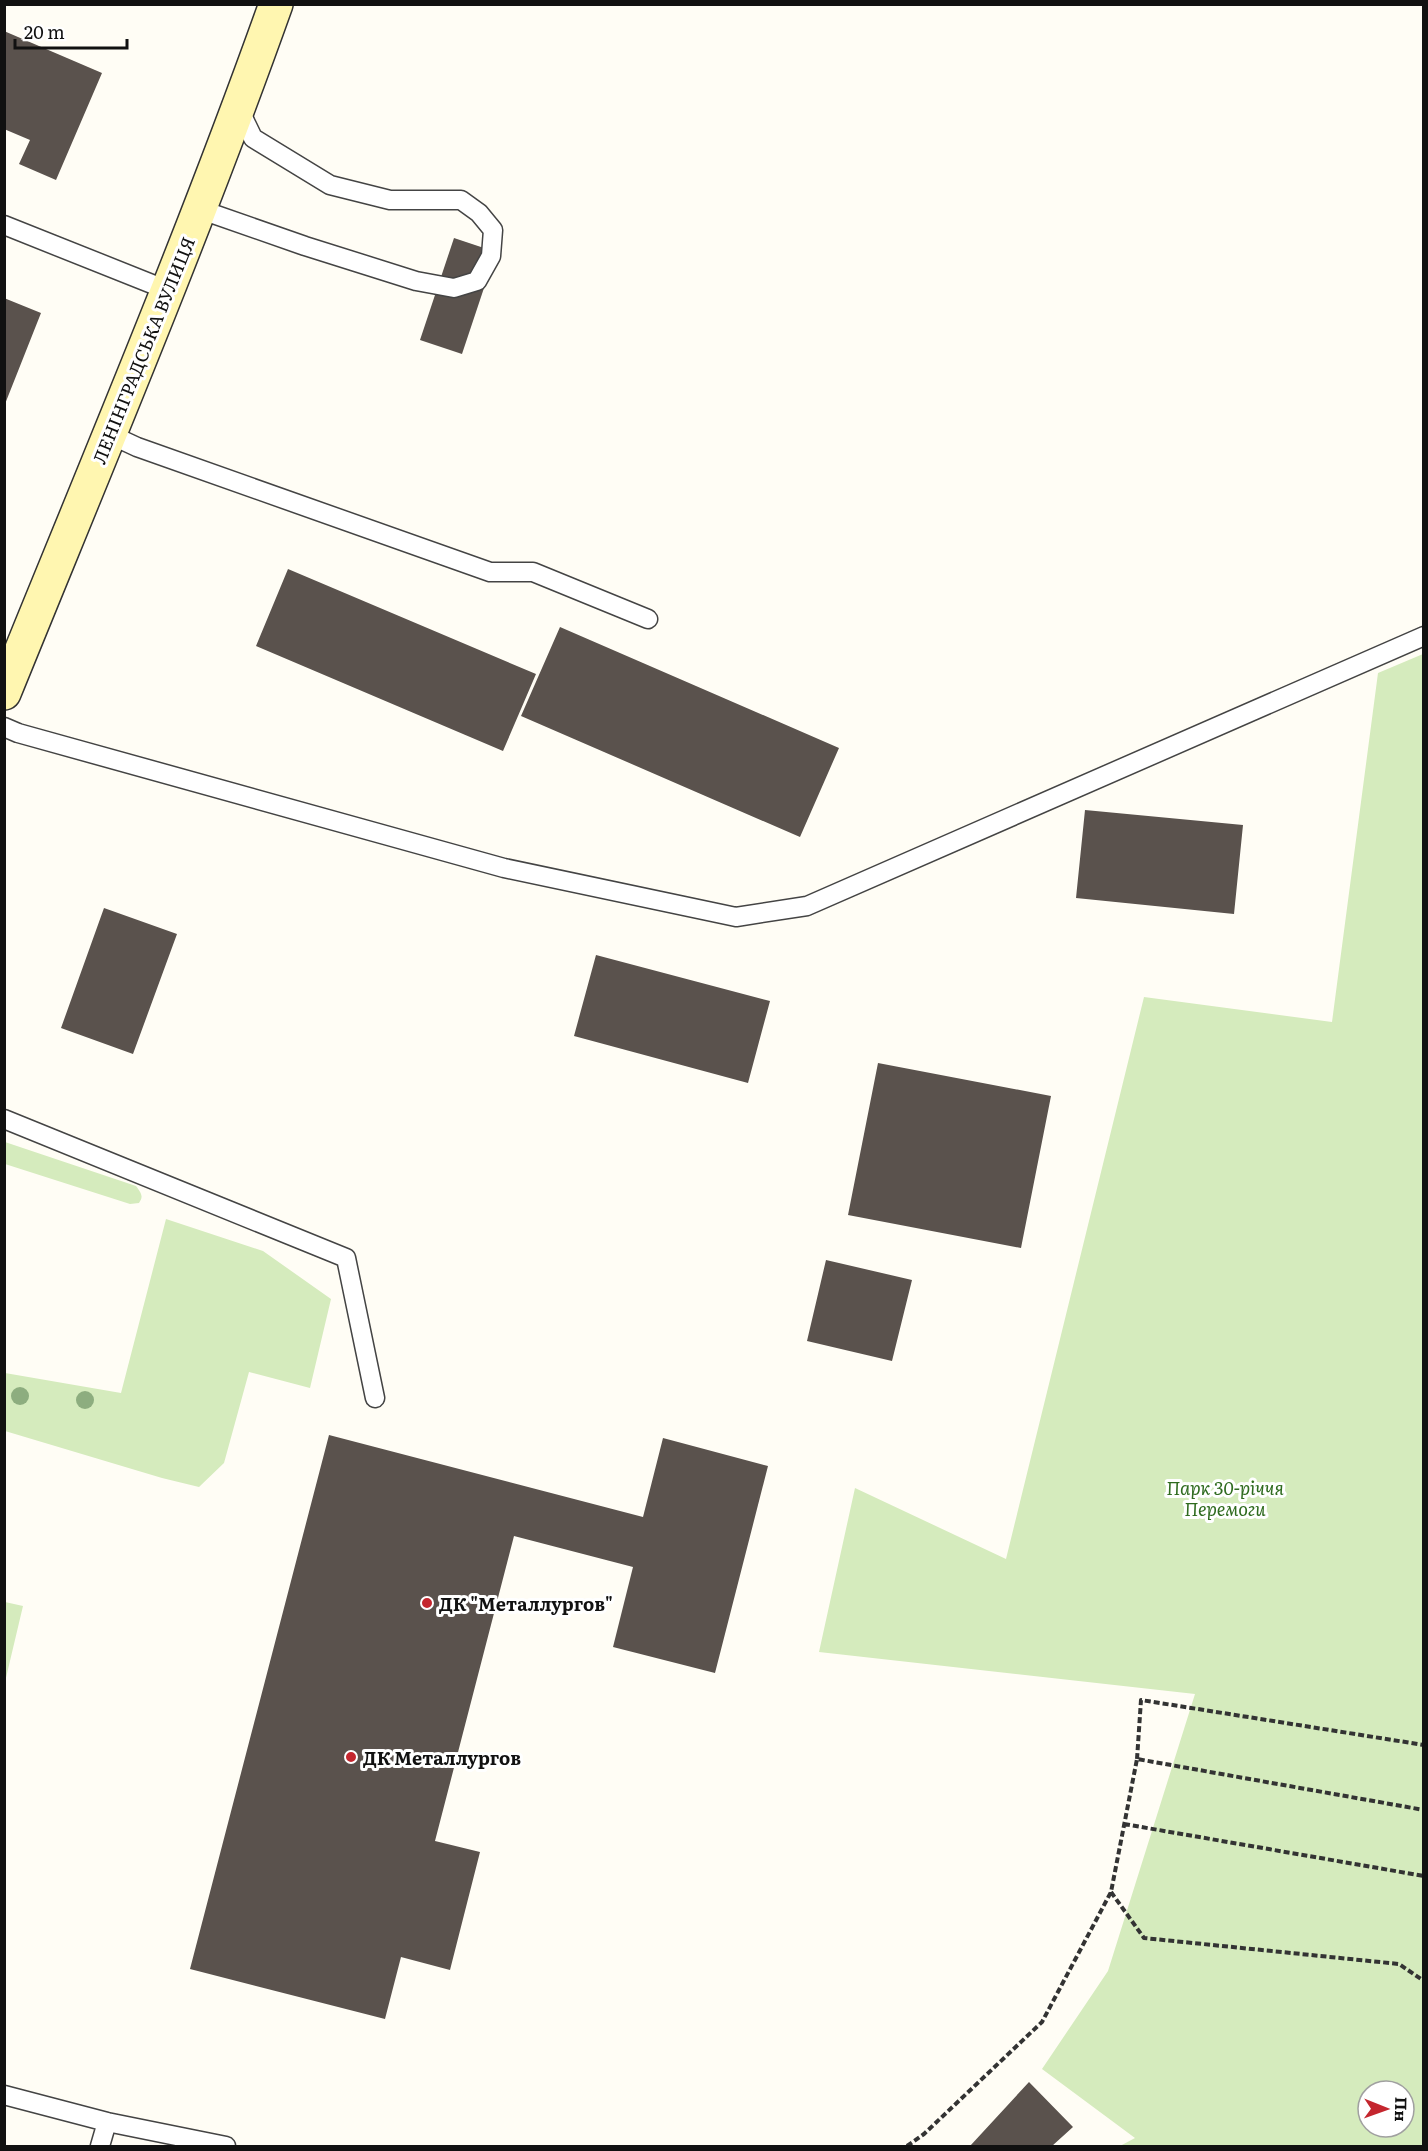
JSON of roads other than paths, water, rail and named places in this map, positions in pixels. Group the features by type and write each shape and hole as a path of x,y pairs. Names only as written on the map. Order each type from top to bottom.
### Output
{"street":[{"name":"ЛЕНІНГРАДСЬКА ВУЛИЦЯ","path":"4,693 239,108 276,4"}],"lane":[{"path":"199,209 416,281 453,288 477,281 492,255 493,230 479,213 461,200 390,200 330,185 253,138 239,108"},
{"path":"4,225 167,290"},
{"path":"109,434 136,447 490,572 533,572 648,619"},
{"path":"4,727 18,734 504,868 736,917 807,906 1424,636"},
{"path":"4,1119 346,1258 375,1398"},
{"path":"4,2095 107,2122 226,2146"},
{"path":"100,2146 107,2122"}],"place":[{"name":"ДК \"Металлургов\"","path":"427,1603"},
{"name":"ДК Металлургов","path":"351,1757"}],"park label":[{"name":"Парк 30-річчя Перемоги","path":"1225,1497"}]}
